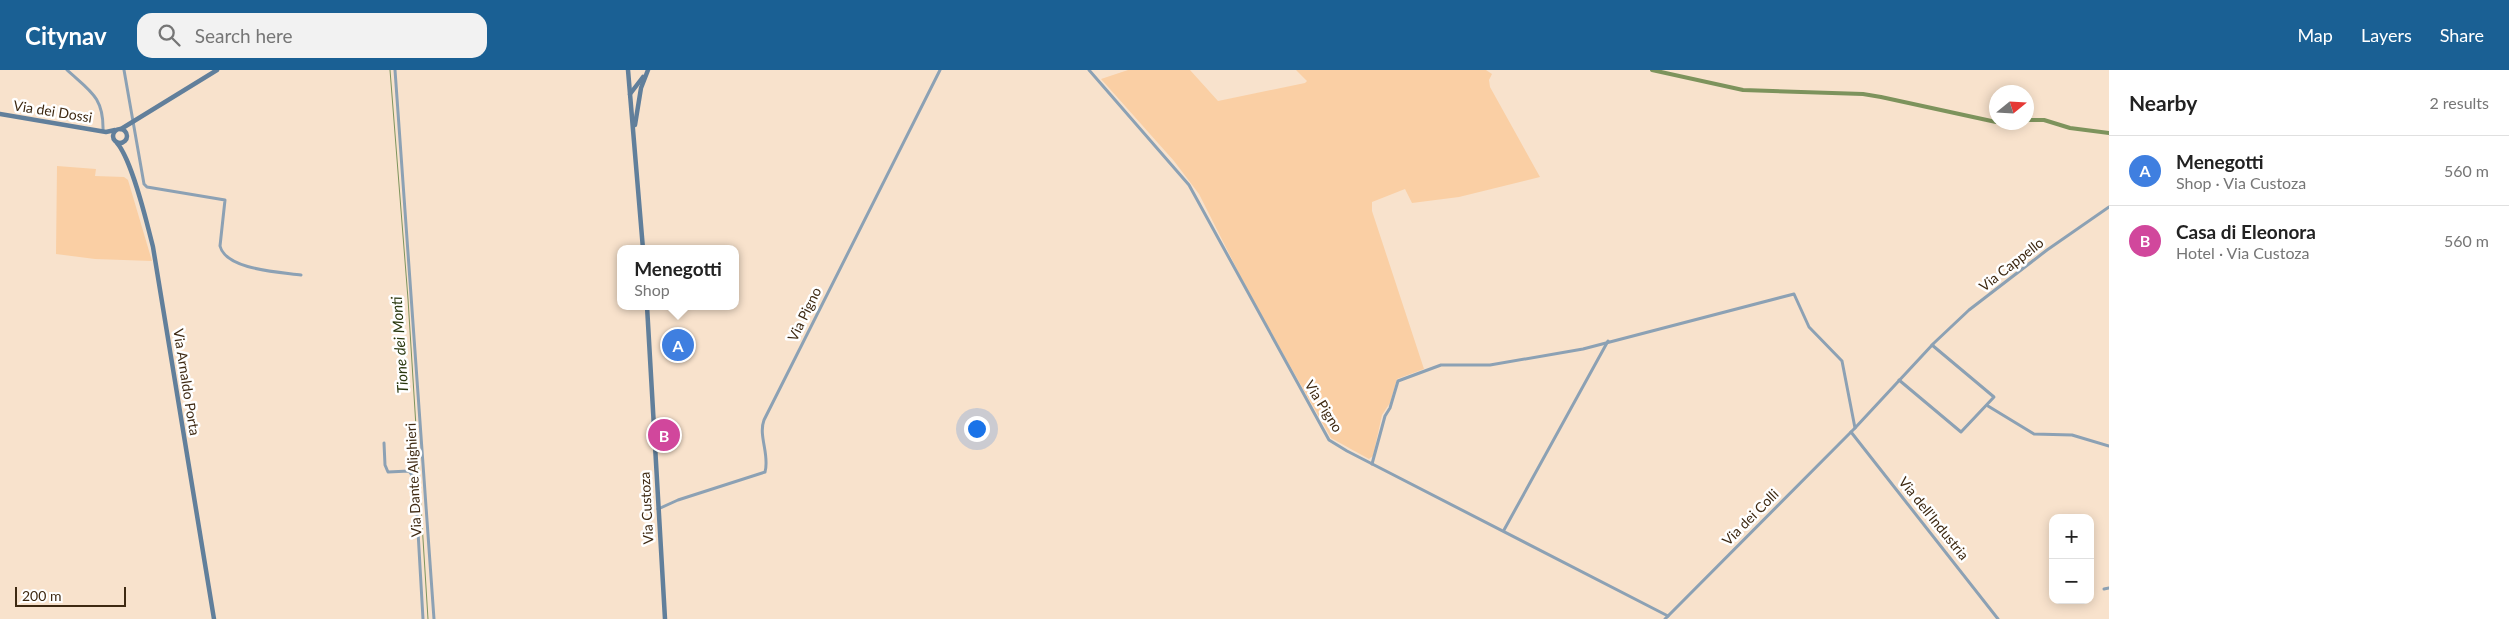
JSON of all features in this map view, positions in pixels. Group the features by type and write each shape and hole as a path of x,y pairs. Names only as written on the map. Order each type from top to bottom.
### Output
{"street":[{"name":"Via dei Dossi","path":"67,70 95,96 102,106 105,131 115,141"},
{"path":"124,70 131,123 142,176 147,188 225,200 220,246 223,253 244,266 301,275"},
{"name":"Via dei Dossi","path":"0,114 105,131 121,129 217,70"},
{"name":"Via Dante Alighieri","path":"395,70 434,619"},
{"path":"628,70 643,245"},
{"name":"Via Pigno","path":"657,509 678,500 764,472 766,465 762,429 764,420 940,70"},
{"name":"Via Pigno","path":"1088,70 1189,185 1329,440 1667,617"},
{"path":"630,94 647,72"},
{"path":"630,94 638,93 647,72"},
{"path":"629,79 642,79"},
{"path":"634,139 641,88"},
{"path":"115,130 115,141 124,142 131,123"},
{"path":"121,129 127,134"},
{"name":"Via Arnaldo Porta","path":"115,141 124,152"},
{"name":"Via Arnaldo Porta","path":"124,142 124,152 153,248 214,619"},
{"name":"Via Cappello","path":"1851,432 1932,345 1969,310 2047,250 2109,207"},
{"path":"1372,464 1385,416 1390,408 1398,380 1441,365 1490,364 1583,349 1794,294 1809,327 1842,361 1855,428"},
{"name":"Via Custoza","path":"647,310 657,509 665,619"},
{"path":"1504,530 1608,341"},
{"path":"1900,380 1961,432 1988,406 1994,397 1932,345"},
{"path":"1988,406 2034,434 2072,435 2109,446"},
{"name":"Via dei Colli","path":"1667,617 1851,432"},
{"name":"Via dell'Industria","path":"1851,432 1998,619"},
{"path":"384,443 386,470 388,472 411,472 415,479 424,619"},
{"path":"2104,589 2109,588"}],"shaded area":[{"path":"1128,70 1190,70 1218,101 1305,83 1307,81 1296,70 1486,70 1492,74 1489,80 1490,87 1540,177 1459,197 1412,203 1405,189 1372,202 1372,211 1424,369 1397,379 1390,403 1382,415 1373,456 1369,459 1331,438 1252,299 1199,194 1174,161 1101,79"},
{"path":"57,166 96,169 95,176 124,177 128,180 152,261 95,259 56,254"}],"waterway":[{"name":"Tione dei Monti","path":"390,70 408,299 428,619"},
{"path":"1652,70 1743,90 1863,94 1989,120"},
{"path":"2034,120 2044,120 2070,128 2109,133"}],"place":[{"name":"Menegotti","path":"678,345"},
{"name":"Casa di Eleonora","path":"664,435"}]}
